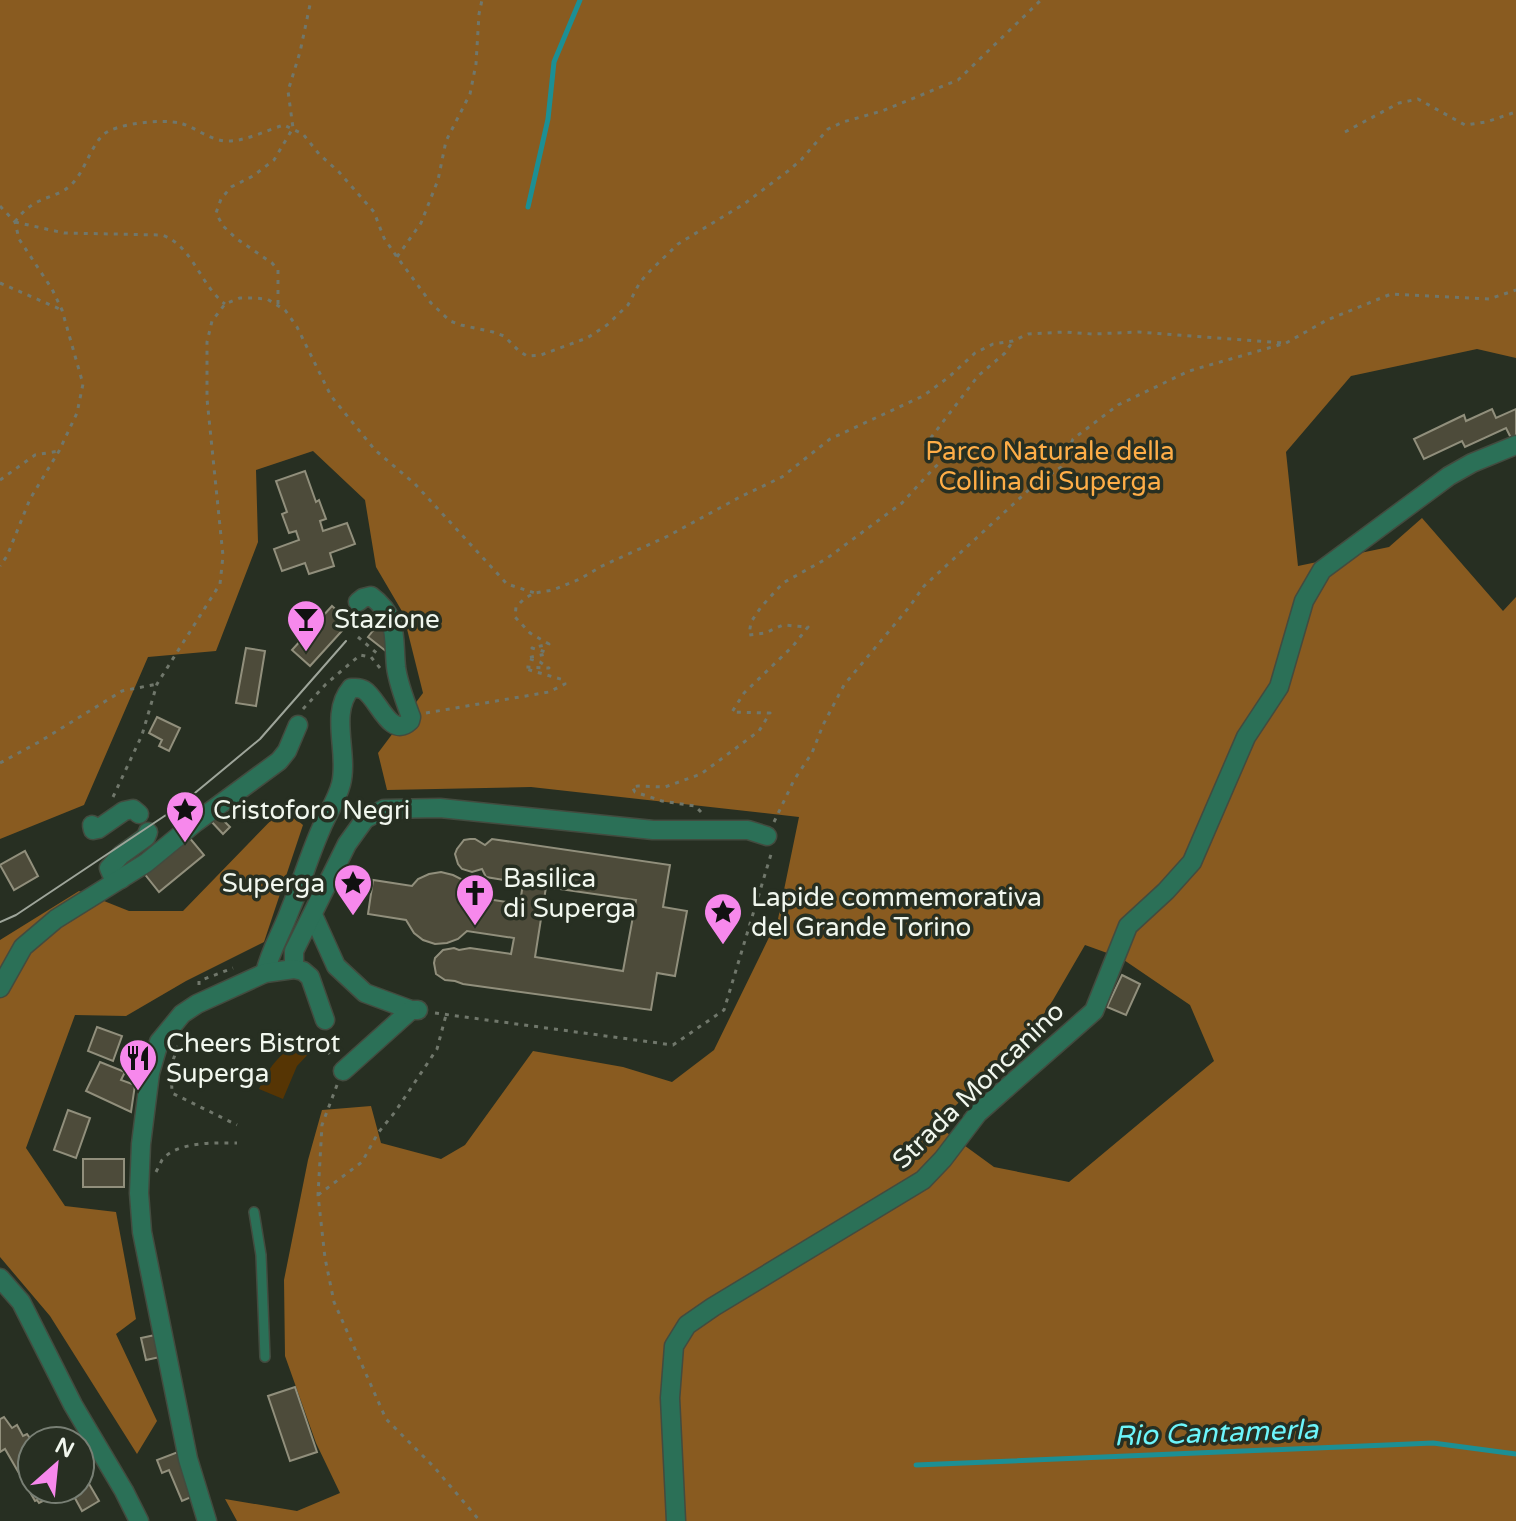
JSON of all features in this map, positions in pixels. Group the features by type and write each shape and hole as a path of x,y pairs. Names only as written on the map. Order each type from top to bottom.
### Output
{"street":[{"name":"Strada Moncanino","path":"676,1521 670,1398 674,1346 687,1325 923,1180 978,1113 1094,1011 1128,926 1192,862 1246,737 1279,687 1304,601 1322,570 1449,476 1516,445"},
{"path":"265,973 314,844 342,781 342,707 347,693 351,688 366,691 398,727 408,724 411,717 396,665 395,631 381,604 371,596 358,602"},
{"path":"0,988 23,947 56,919 146,863 279,761 298,725"},
{"path":"207,1521 188,1459 142,1232 139,1193 141,1144 150,1073 159,1042 182,1014 197,1004 294,962 347,844 365,819 384,809 440,808 653,830 748,830 767,836"},
{"path":"92,825 93,830 98,829 124,811 133,809 139,814"},
{"path":"121,879 112,875 109,868 148,832"},
{"path":"313,915 336,966 365,993 422,1011"},
{"path":"294,962 310,977 325,1020"},
{"path":"313,985 336,966"},
{"path":"343,1071 422,1011"},
{"path":"0,1278 21,1302 73,1405 139,1521"}],"lane":[{"path":"254,1212 261,1255 265,1357"}],"path":[{"path":"278,304 278,270 237,239 223,226 216,213 221,199 231,187 274,160 293,128 288,91 311,0"},
{"path":"397,257 421,223 438,180 446,141 470,94 482,0"},
{"path":"15,222 24,210 65,191 76,181 103,134 114,128 166,120 225,141 284,125 303,134 374,212 384,238 397,257 431,303 450,321 504,336 527,356 541,355 587,338 607,325 628,305 640,282 678,244 744,204 788,171 828,129 958,80 1041,0"},
{"path":"1345,132 1399,103 1418,99 1465,125 1516,112"},
{"path":"0,206 15,222 19,239 62,310 83,384 77,413 59,451 30,499 0,566"},
{"path":"15,222 64,233 162,235 172,238 225,304"},
{"path":"0,283 62,310"},
{"path":"422,1011 673,1045 724,1010 772,853 767,836 844,685 924,586 1032,487 1061,467 1073,439 1118,405 1189,371 1286,343 1327,320 1391,294 1489,299 1516,290"},
{"path":"110,803 142,735 157,684 220,584 223,556 206,376 207,342 212,321 225,304 240,298 267,299 285,310 297,327 331,396 375,450 415,484 507,584 535,593"},
{"path":"411,717 549,692 565,684 564,680 525,667 549,668 527,658 546,654 532,648 549,644 530,633 515,617 516,607 525,598 580,579 782,477 830,439 923,396 975,353 993,344 1013,341 1028,334 1064,332 1139,332 1286,343"},
{"path":"710,830 695,806 662,801 635,792 632,787 665,787 701,774 759,731 770,713 732,712 744,693 793,646 808,627 783,625 765,633 749,635 751,622 783,583 826,559 902,503 954,450 923,448 978,376 1005,353 1013,341"},
{"path":"0,480 35,455 59,451"},
{"path":"358,637 396,665"},
{"path":"298,725 306,704 354,660"},
{"path":"0,763 122,691 157,684"},
{"path":"318,1195 362,1162 378,1133 437,1049 446,1015"},
{"path":"179,1042 171,1066 172,1093 237,1125"},
{"path":"327,1051 343,1071 322,1125 318,1195 334,1302 386,1419 434,1467 480,1521"},
{"path":"152,1181 170,1153 207,1142 237,1143"}],"shaded area":[{"path":"307,1038 313,1049 297,1066 283,1099 259,1089 278,1059"}],"green space":[{"name":"Parco Naturale della Collina di Superga","path":"0,0 1516,0 1516,358 1477,349 1351,376 1286,452 1298,566 1389,547 1422,518 1503,611 1516,597 1516,1521 237,1521 225,1499 297,1511 340,1493 316,1443 285,1356 284,1280 308,1160 322,1110 371,1106 381,1143 441,1159 465,1145 533,1051 623,1067 672,1082 714,1050 778,919 799,817 531,787 387,790 378,753 423,693 403,613 376,567 365,500 313,451 256,470 258,542 216,651 148,657 84,805 0,839","holes":["1085,945 1121,958 1190,1005 1214,1061 1069,1182 994,1167 935,1124 1025,1043"]},
{"path":"283,808 303,825 264,942 186,981 126,1016 75,1015 26,1148 65,1206 116,1212 136,1319 116,1334 157,1421 137,1454 50,1316 0,1257 0,940 79,891 129,911 183,911"}],"building":[{"path":"1492,409 1496,418 1516,409 1516,435 1511,438 1506,428 1465,447 1462,441 1424,459 1414,439 1464,415 1466,421"},
{"path":"305,471 326,519 320,521 323,531 347,523 355,544 330,553 334,566 309,574 305,563 282,571 274,549 299,540 296,531 289,533 282,514 287,512 276,481"},
{"path":"332,606 350,622 310,666 292,650"},
{"path":"379,623 390,632 387,652 368,637"},
{"path":"246,648 265,651 256,706 236,703"},
{"path":"157,717 180,728 169,751 159,746 162,740 149,733"},
{"path":"217,814 230,827 223,834 210,820"},
{"path":"188,836 204,855 159,892 143,872"},
{"name":"Basilica di Superga","path":"475,839 485,845 492,839 670,865 663,907 687,911 675,976 657,973 651,1010 445,980 436,974 434,963 443,950 470,948 511,954 514,938 467,931 458,939 435,944 414,933 406,920 368,914 373,880 412,886 418,879 441,872 463,880 474,897 520,904 523,883 486,877 482,869 472,872 462,869 455,854 464,840","holes":["546,887 636,900 623,971 535,957"]},
{"path":"25,851 38,876 14,890 0,865"},
{"path":"1122,975 1140,984 1126,1015 1107,1007"},
{"path":"97,1027 122,1036 113,1061 88,1051"},
{"path":"100,1062 125,1072 121,1080 135,1085 131,1112 86,1091"},
{"path":"68,1110 90,1118 76,1158 54,1150"},
{"path":"83,1159 124,1159 124,1187 83,1187"},
{"path":"155,1335 160,1357 146,1360 141,1338"},
{"path":"295,1387 317,1452 290,1461 268,1396"},
{"path":"4,1417 12,1428 16,1426 16,1468 5,1449 0,1452 0,1419"},
{"path":"178,1452 196,1495 182,1501 169,1470 162,1473 157,1460"},
{"path":"79,1505 92,1505 82,1511"}],"waterway":[{"path":"528,207 548,119 554,62 580,0"},
{"name":"Rio Cantamerla","path":"916,1465 1433,1443 1516,1454"}],"tram line":[{"path":"0,922 16,915 178,807 260,739 346,641"}],"place":[{"name":"Stazione","path":"306,653"},
{"name":"Cristoforo Negri","path":"185,844"},
{"name":"Superga","path":"353,917"},
{"name":"Basilica di Superga","path":"475,927"},
{"name":"Lapide commemorativa del Grande Torino","path":"723,946"},
{"name":"Cheers Bistrot Superga","path":"138,1092"}]}
